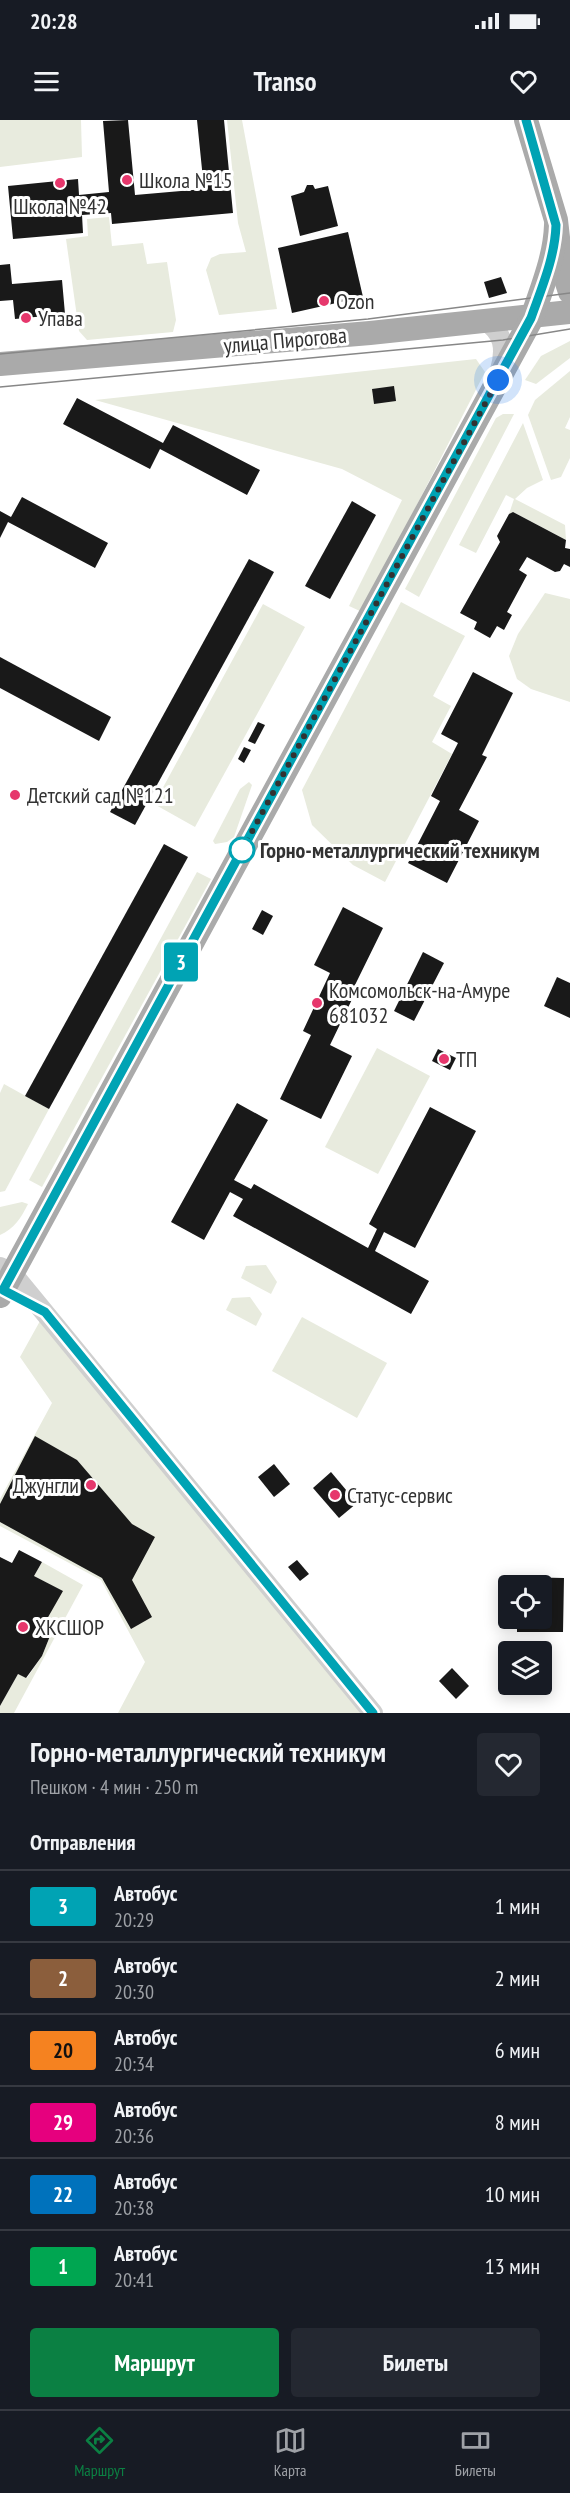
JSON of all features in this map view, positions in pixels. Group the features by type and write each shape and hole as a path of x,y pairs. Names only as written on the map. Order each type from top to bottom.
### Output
{"main road":[{"path":"526,120 556,225 561,264 570,292"},
{"path":"3,1283 531,318 556,242 556,225"},
{"name":"улица Пирогова","path":"0,364 531,318 570,312"}],"street":[{"path":"484,321 495,327 503,340 504,356 498,380"},
{"path":"3,1283 45,1312 373,1713"}],"shaded area":[{"path":"0,120 81,120 82,157 0,167"},
{"path":"227,120 242,120 277,309 219,315 206,270 211,258 220,254 246,252 238,223"},
{"path":"109,217 112,246 143,243 147,264 167,262 176,320 173,332 87,340 79,331 66,239 88,236 87,219"},
{"path":"570,341 570,358 536,384 525,380 541,356"},
{"path":"476,359 485,372 362,612 349,606 402,500 342,469 95,400"},
{"path":"570,371 570,417 565,428 570,430 570,458 561,477 551,480 528,415 535,400"},
{"path":"503,414 514,414 419,597 405,589 496,418"},
{"path":"523,423 543,480 527,488 515,499 565,525 566,540 513,512 509,514 514,499 506,495 476,553 459,545"},
{"path":"545,593 570,599 570,702 531,689 517,679 509,656 518,634"},
{"path":"401,602 465,636 433,696 451,706 432,742 452,754 385,882 353,865 312,825 302,790"},
{"path":"263,604 305,627 195,827 154,804"},
{"path":"249,782 252,785 234,837 227,842 215,844 213,841 240,789"},
{"path":"197,872 211,879 42,1187 29,1180"},
{"path":"377,1048 430,1076 378,1174 325,1147"},
{"path":"4,1084 49,1109 5,1191 0,1192 0,1093"},
{"path":"22,1202 28,1204 20,1218 9,1230 0,1235 0,1207"},
{"path":"266,1265 277,1282 271,1294 241,1278 246,1266"},
{"path":"250,1297 262,1314 256,1326 226,1310 232,1298"},
{"path":"45,1312 373,1713 118,1713 145,1662 101,1580 0,1526 0,1499 52,1403 20,1357"},
{"path":"302,1317 387,1363 357,1418 272,1371"},
{"path":"42,1562 83,1585 14,1713 0,1713 0,1706 18,1674 27,1678 42,1656 52,1631 43,1626 62,1591 34,1576"}],"building":[{"name":"Школа №42","path":"128,120 135,195 204,189 197,120 224,120 233,213 112,224 111,213 82,215 83,233 13,239 8,186 78,179 79,195 109,192 103,121"},
{"path":"307,185 313,185 315,189 328,186 338,226 300,236 291,196 304,192"},
{"path":"348,232 363,297 292,313 278,248"},
{"path":"10,264 12,284 62,280 65,314 15,319 13,300 0,301 0,265"},
{"path":"501,277 507,293 489,298 484,282"},
{"path":"394,386 396,401 374,404 372,389"},
{"path":"77,398 163,443 173,425 260,470 247,495 160,449 150,469 63,424"},
{"path":"22,497 108,543 95,568 8,522 0,538 0,511 11,517"},
{"path":"352,501 376,515 330,599 305,586"},
{"path":"513,512 566,540 565,548 570,549 570,567 564,564 560,571 555,572 527,557 519,570 527,575 507,612 512,615 504,630 497,626 490,638 474,629 477,622 460,613 500,542 497,536 509,514"},
{"path":"249,559 274,572 135,825 110,812"},
{"path":"0,657 111,717 99,741 0,688"},
{"path":"473,672 513,693 482,755 487,757 459,810 479,821 447,883 408,863 440,801 431,796 458,743 441,734"},
{"path":"258,722 265,725 255,744 248,741"},
{"path":"244,747 251,750 244,763 238,759"},
{"path":"164,844 188,857 49,1109 25,1096"},
{"path":"343,907 383,928 355,985 358,987 330,1045 352,1056 321,1119 280,1099 311,1035 303,1031 330,973 314,965"},
{"path":"262,910 273,916 263,935 252,929"},
{"path":"423,952 444,963 414,1021 394,1011"},
{"path":"557,977 570,983 570,1018 544,1006"},
{"name":"ТП","path":"438,1049 456,1058 450,1070 432,1061"},
{"path":"237,1103 268,1120 234,1180 251,1189 254,1184 368,1248 377,1229 369,1224 430,1107 476,1131 415,1248 384,1232 375,1251 429,1281 411,1314 233,1216 243,1199 230,1192 204,1240 171,1222"},
{"path":"35,1436 77,1460 132,1524 155,1537 132,1580 152,1617 131,1629 102,1578 0,1522 0,1504"},
{"path":"274,1464 290,1484 274,1497 258,1477"},
{"path":"331,1472 357,1503 339,1518 313,1488"},
{"name":"ХКСШОР","path":"19,1550 42,1562 34,1576 63,1591 43,1626 52,1631 42,1656 26,1678 18,1674 0,1706 0,1557 12,1563"},
{"path":"297,1560 309,1574 300,1581 288,1567"},
{"path":"552,1578 564,1578 563,1632 517,1632 517,1629 552,1629"},
{"path":"452,1668 469,1686 456,1699 439,1681"}],"tram line":[{"path":"0,354 368,319 570,293"},
{"path":"0,387 503,340 570,329"}],"bus line":[{"name":"3","path":"373,1713 45,1312 3,1290 531,318 556,242 556,220 526,120"}],"place":[{"name":"Школа №15","path":"127,180"},
{"name":"Школа №42","path":"60,183"},
{"name":"Ozon","path":"324,301"},
{"name":"Упава","path":"26,318"},
{"name":"Детский сад №121","path":"15,795"},
{"name":"Горно-металлургический техникум","path":"242,850"},
{"name":"Комсомольск-на-Амуре 681032","path":"317,1003"},
{"name":"ТП","path":"444,1059"},
{"name":"Джунгли","path":"91,1485"},
{"name":"Статус-сервис","path":"335,1495"},
{"name":"ХКСШОР","path":"23,1627"}],"route":[{"path":"242,850 498,380"}]}
